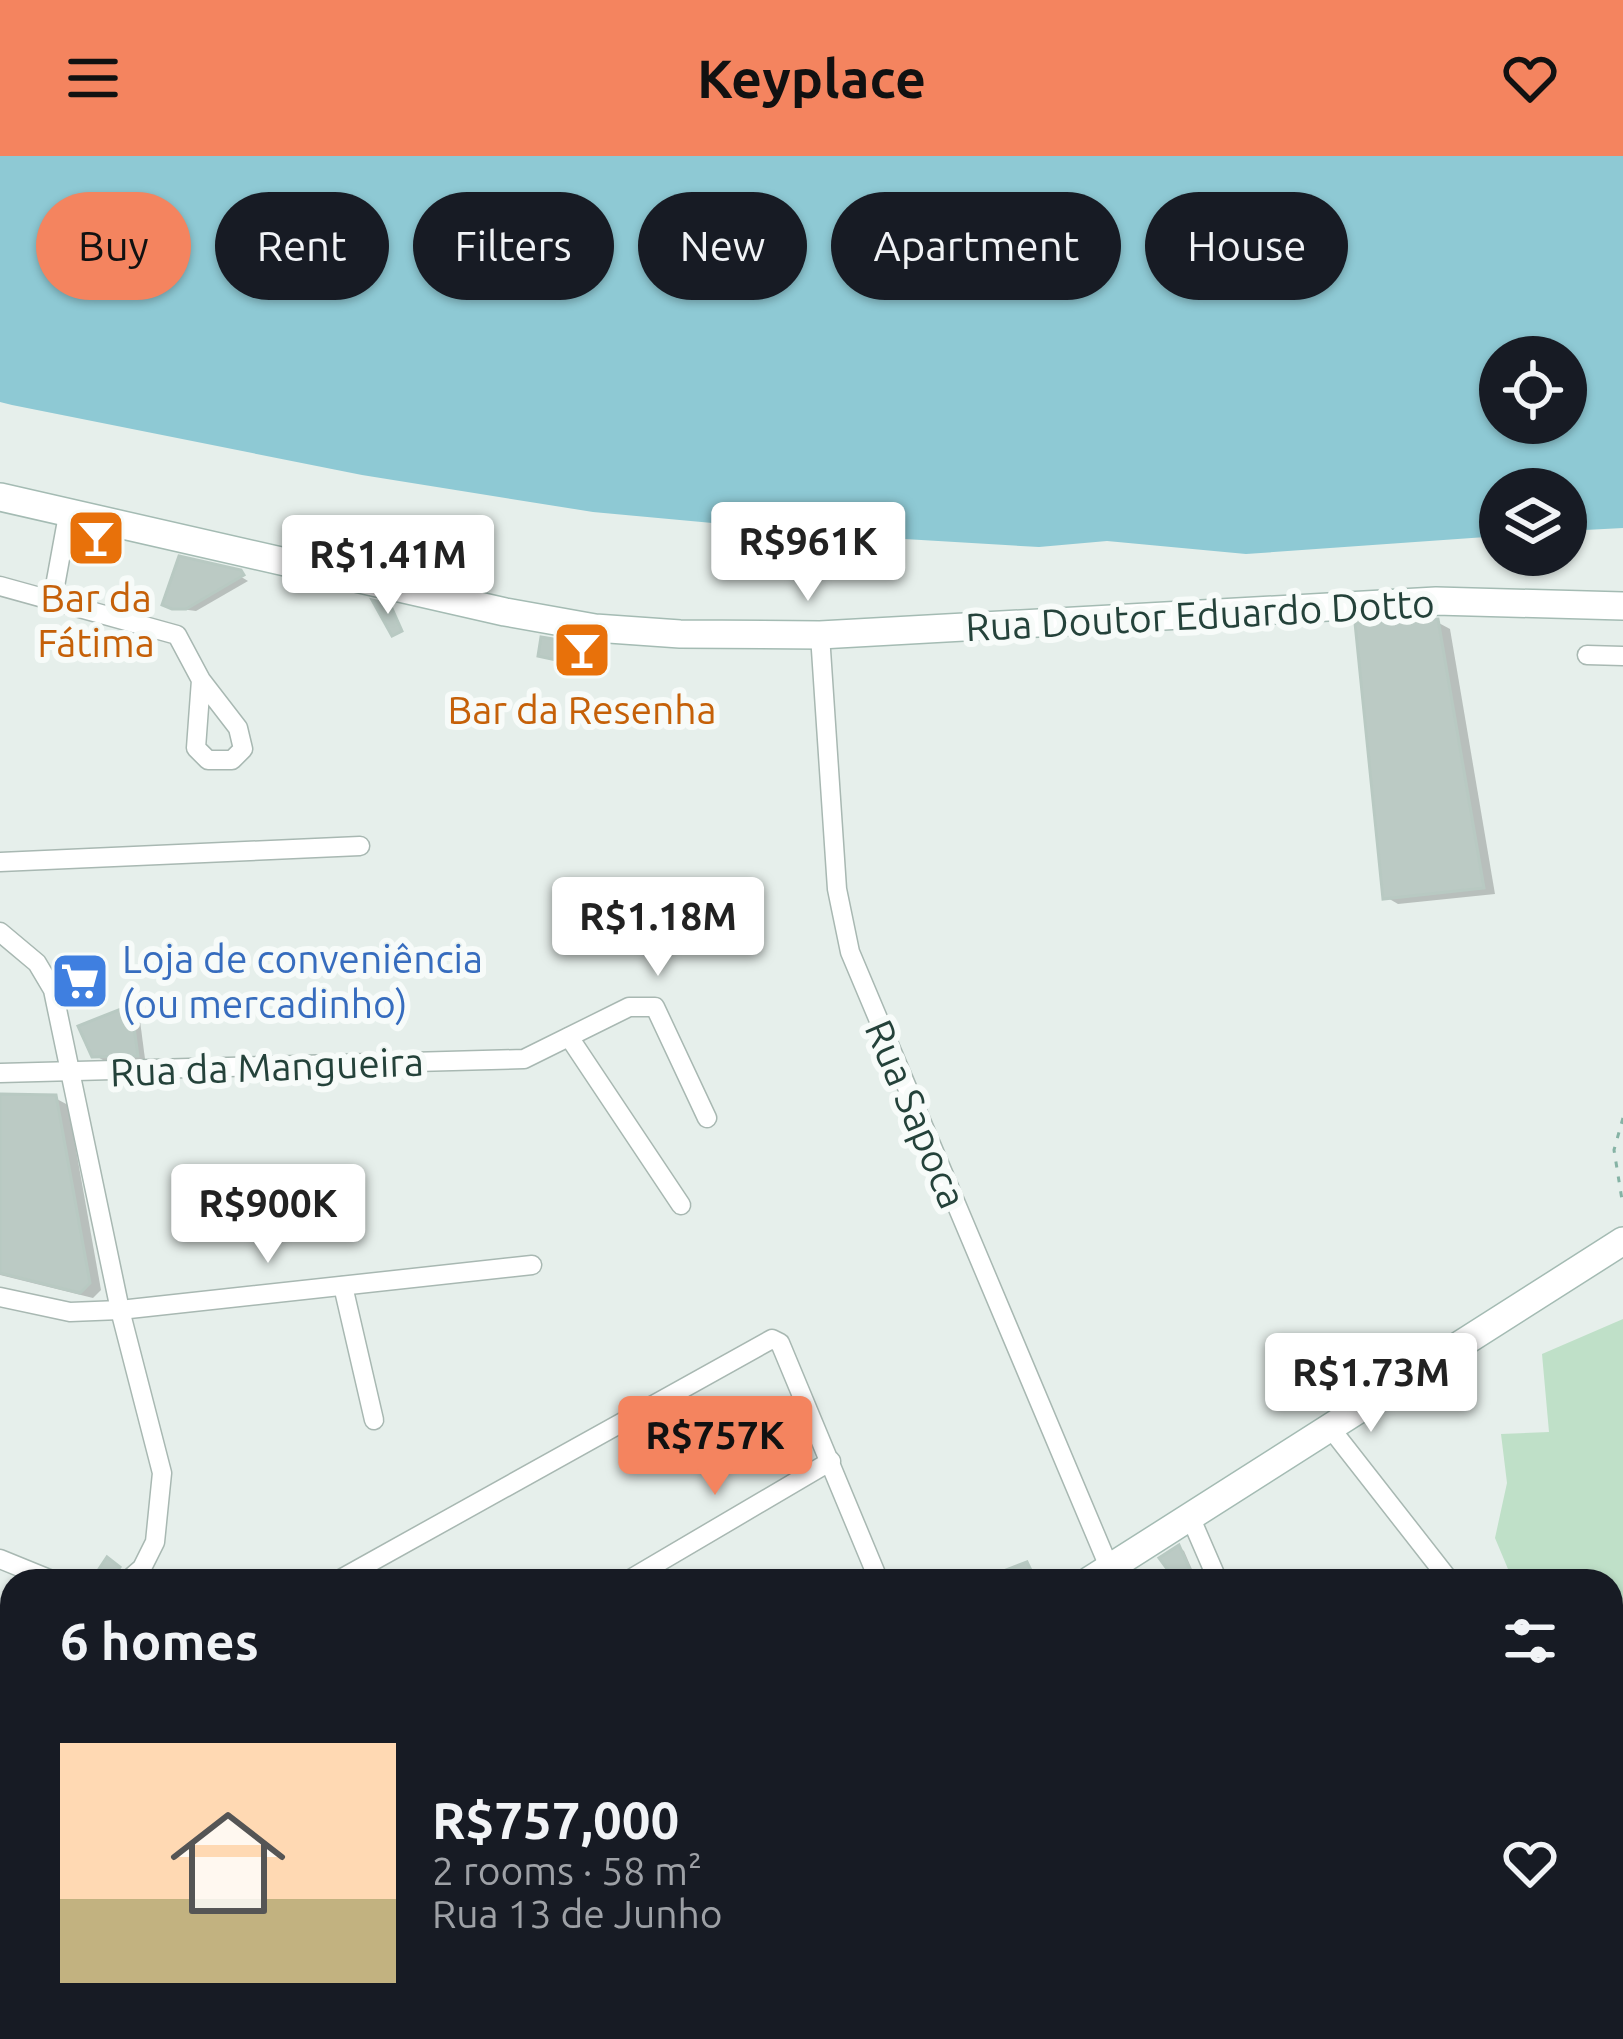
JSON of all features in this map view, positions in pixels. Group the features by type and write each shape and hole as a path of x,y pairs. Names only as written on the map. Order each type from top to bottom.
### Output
{"main road":[{"name":"Rua Doutor Eduardo Dotto","path":"0,497 596,628 820,635 1436,602 1623,606"},
{"path":"1107,1569 1623,1241"}],"street":[{"path":"52,597 68,515"},
{"path":"0,586 168,630 177,635 201,680"},
{"name":"Rua Sapoca","path":"820,635 837,889 850,952 1097,1569"},
{"path":"1587,655 1623,656"},
{"path":"0,862 360,846"},
{"path":"5,938 53,990 75,1074 120,1310 162,1473 155,1542 141,1569"},
{"path":"681,1205 569,1037 629,1007 655,1007 707,1118"},
{"name":"Rua da Mangueira","path":"0,1072 75,1074 534,1056 569,1037"},
{"path":"0,1297 70,1312 120,1310 532,1265"},
{"path":"343,1286 374,1420"},
{"path":"360,1569 772,1339 780,1343 874,1569"},
{"path":"1328,1425 1441,1569"},
{"path":"647,1569 831,1461"},
{"path":"1190,1514 1213,1569"}],"path":[{"path":"1623,1118 1614,1150 1623,1205"}],"green space":[{"path":"1623,1319 1623,1569 1508,1569 1495,1538 1507,1483 1501,1434 1549,1432 1542,1354"}],"water":[{"path":"0,156 1623,156 1623,528 1587,530 1587,468 1479,468 1479,537 1246,554 1107,541 1039,547 854,536 593,512 362,475 0,402"}],"building":[{"path":"93,537 115,542 110,557 88,548"},
{"path":"179,556 241,570 244,575 186,609 172,609 162,605"},
{"path":"372,600 390,604 402,631 392,636"},
{"path":"1438,619 1484,888 1383,899 1355,623"},
{"path":"541,637 590,645 584,666 538,656"},
{"path":"86,972 92,985 68,994 63,980"},
{"path":"131,1005 138,1056 92,1057 78,1026"},
{"path":"0,1094 56,1095 90,1283 80,1293 0,1273"},
{"path":"1179,1545 1190,1569 1167,1569 1159,1558"},
{"path":"107,1557 120,1567 119,1569 99,1569"}],"place":[{"name":"Bar da Fátima","path":"96,538"},
{"name":"Bar da Resenha","path":"582,650"},
{"name":"Loja de conveniência (ou mercadinho)","path":"80,981"}]}
